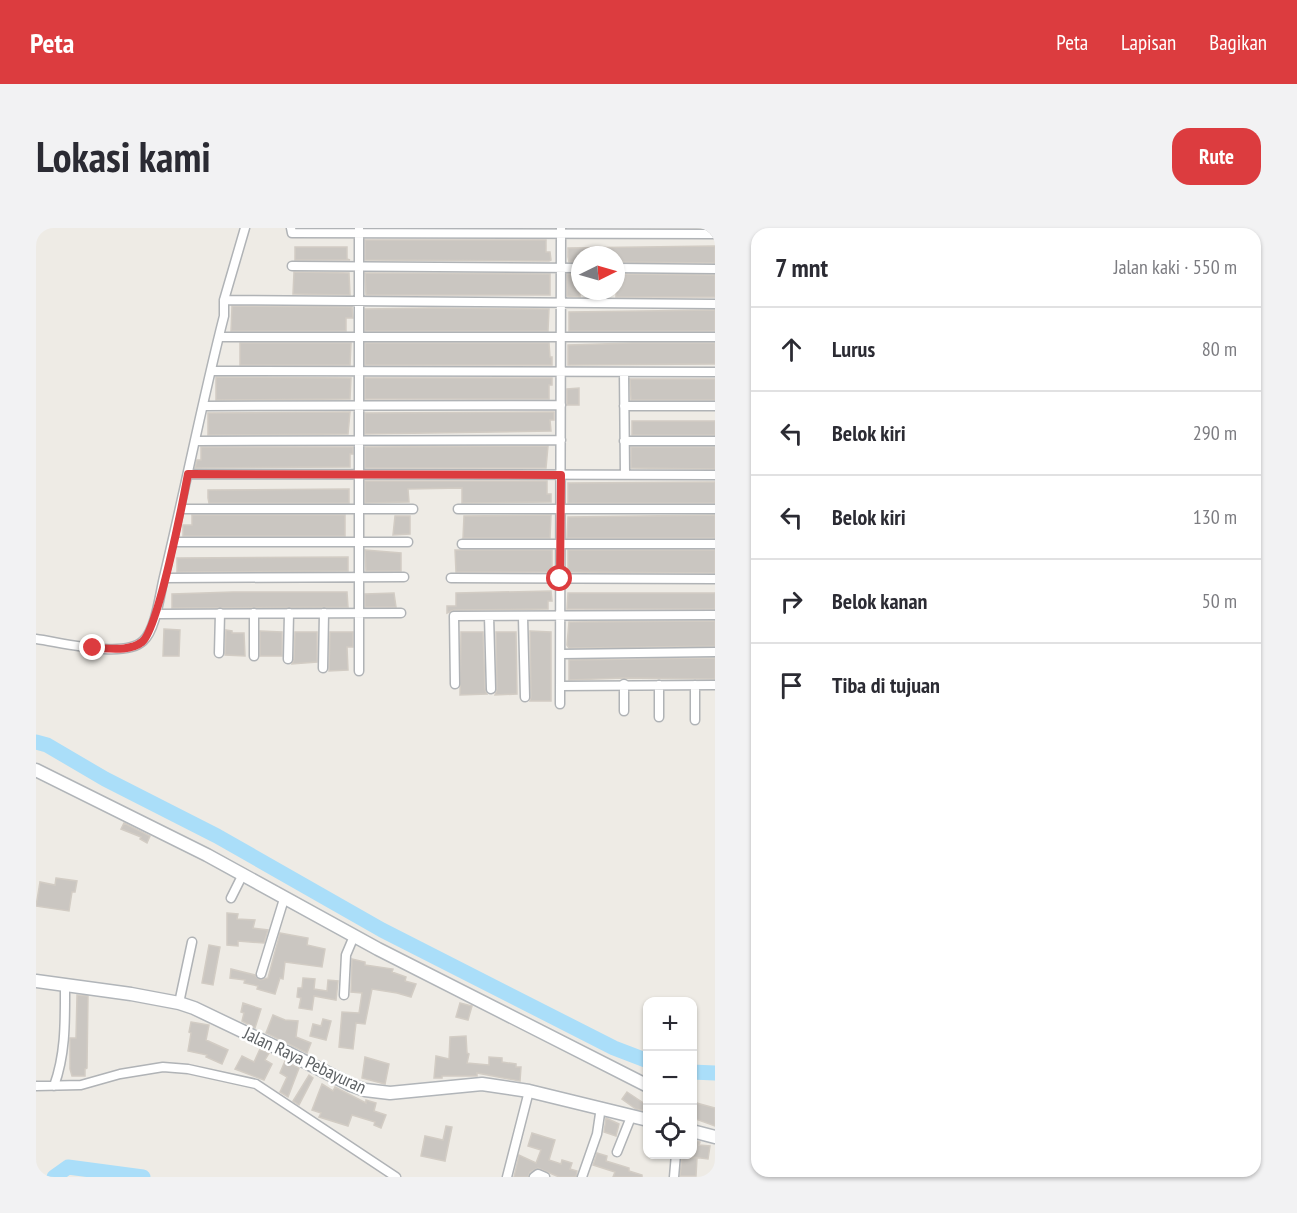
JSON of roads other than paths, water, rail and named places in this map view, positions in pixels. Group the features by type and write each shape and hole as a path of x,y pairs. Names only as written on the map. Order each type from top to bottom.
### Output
{"street":[{"path":"36,639 93,648 130,647 143,642 157,614 224,316 224,300 245,228"},
{"path":"291,228 292,233 561,231 715,234"},
{"path":"359,231 359,671"},
{"path":"560,704 561,231"},
{"path":"292,266 571,268"},
{"path":"625,268 715,269"},
{"path":"224,300 715,304"},
{"path":"219,337 715,337"},
{"path":"212,371 715,372"},
{"path":"624,372 625,475"},
{"path":"204,406 561,405"},
{"path":"624,406 715,406"},
{"path":"195,441 561,440"},
{"path":"624,441 715,441"},
{"path":"188,474 715,475"},
{"path":"181,509 413,509"},
{"path":"458,509 715,509"},
{"path":"174,543 408,543"},
{"path":"462,544 715,544"},
{"path":"164,578 404,577"},
{"path":"451,578 715,579"},
{"path":"219,653 220,613"},
{"path":"254,613 254,656"},
{"path":"288,659 289,613"},
{"path":"323,668 324,613"},
{"path":"157,614 401,613"},
{"path":"455,684 454,616 715,615"},
{"path":"489,616 491,688"},
{"path":"523,617 525,697"},
{"path":"561,654 715,652"},
{"path":"624,684 624,711"},
{"path":"658,717 659,685"},
{"path":"695,685 695,720"},
{"path":"560,686 715,685"},
{"path":"36,770 197,850 354,936 643,1083"},
{"path":"231,898 242,876"},
{"path":"261,974 284,899"},
{"path":"344,995 346,950 354,936"},
{"path":"179,1003 192,942"},
{"name":"Jalan Raya Pebayuran","path":"36,981 179,1003 209,1015 365,1090 408,1093 458,1085 482,1084 529,1091 643,1119"},
{"path":"54,1086 60,1070 65,1040 65,984"},
{"path":"36,1086 81,1085 163,1066 188,1069 256,1084 396,1177"},
{"path":"507,1177 529,1091"},
{"path":"582,1177 597,1134 601,1107"},
{"path":"617,1152 631,1117"},
{"path":"697,1132 715,1137"},
{"path":"674,1177 676,1159"},
{"path":"534,1177 538,1174 545,1177"}],"waterway":[{"path":"36,742 47,745 105,779 217,836 382,930 614,1048 643,1059"},
{"path":"697,1072 715,1073"},
{"path":"54,1177 68,1167 143,1177"}]}
